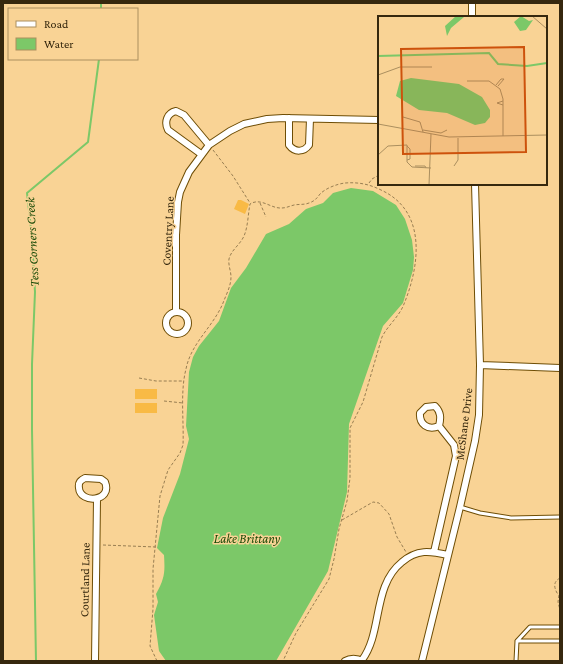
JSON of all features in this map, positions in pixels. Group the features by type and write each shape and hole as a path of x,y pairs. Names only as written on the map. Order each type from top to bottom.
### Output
{"street":[{"path":"472,3 472,16"},
{"path":"201,154 168,130 166,120 170,114 176,111 184,115 209,145"},
{"path":"289,118 290,145 295,150 299,151 303,150 309,144 310,119"},
{"name":"Coventry Lane","path":"176,312 176,228 178,202 184,181 201,154 209,145 230,131 244,124 267,119 378,120"},
{"name":"McShane Drive","path":"422,661 460,508 477,428 480,365 475,185"},
{"path":"480,365 560,368"},
{"path":"434,552 456,456 454,445 439,426"},
{"name":"Courtland Lane","path":"86,478 92,478 101,479 105,482 106,492 97,499 82,495 78,487 80,481 86,478"},
{"name":"Courtland Lane","path":"95,661 97,499"},
{"path":"345,661 351,659 362,661 369,648 384,588 393,569 408,557 422,552 434,552 448,555"}],"lane":[{"path":"460,508 511,518 560,516"},
{"path":"516,661 518,640 530,627 560,627"},
{"path":"518,640 560,641"}],"path":[{"path":"157,661 150,646 153,610 153,569 160,496 168,470 180,453 183,445 184,381 186,369 194,346 215,319 223,304 230,285 231,277 229,260 231,252 240,243 245,235 250,204 233,176 209,145"},
{"path":"369,184 372,179 378,176"},
{"path":"250,204 253,202 259,202 283,208 310,203 316,200 327,189 345,183 369,184 398,200 406,209 414,230 416,262 414,274 401,310 386,329 382,337 363,402 350,428 350,478 347,501 329,580 296,633 283,661"},
{"path":"259,202 266,217"},
{"path":"139,378 184,381"},
{"path":"164,401 184,403"},
{"path":"342,520 373,502 379,503 389,514 408,557"},
{"path":"96,545 156,547"},
{"path":"560,578 554,584 555,590 559,595 558,602 560,610"}],"shaded area":[{"path":"238,200 249,204 245,214 234,209"},
{"path":"135,389 157,389 157,399 135,399"},
{"path":"135,403 157,403 157,413 135,413"}],"water":[{"name":"Lake Brittany","path":"351,188 373,191 396,205 405,219 412,240 414,257 413,270 403,303 383,326 349,424 347,492 328,571 276,661 166,661 159,651 154,615 158,602 156,594 163,579 164,571 164,555 157,548 163,518 180,474 189,439 186,426 189,372 193,357 199,346 219,321 231,288 246,268 266,234 289,224 306,209 323,203 333,193"}],"waterway":[{"name":"Tess Corners Creek","path":"101,3 101,8"},
{"name":"Tess Corners Creek","path":"36,661 32,430 32,364 35,292 32,237 27,193 88,142 99,60"}]}
